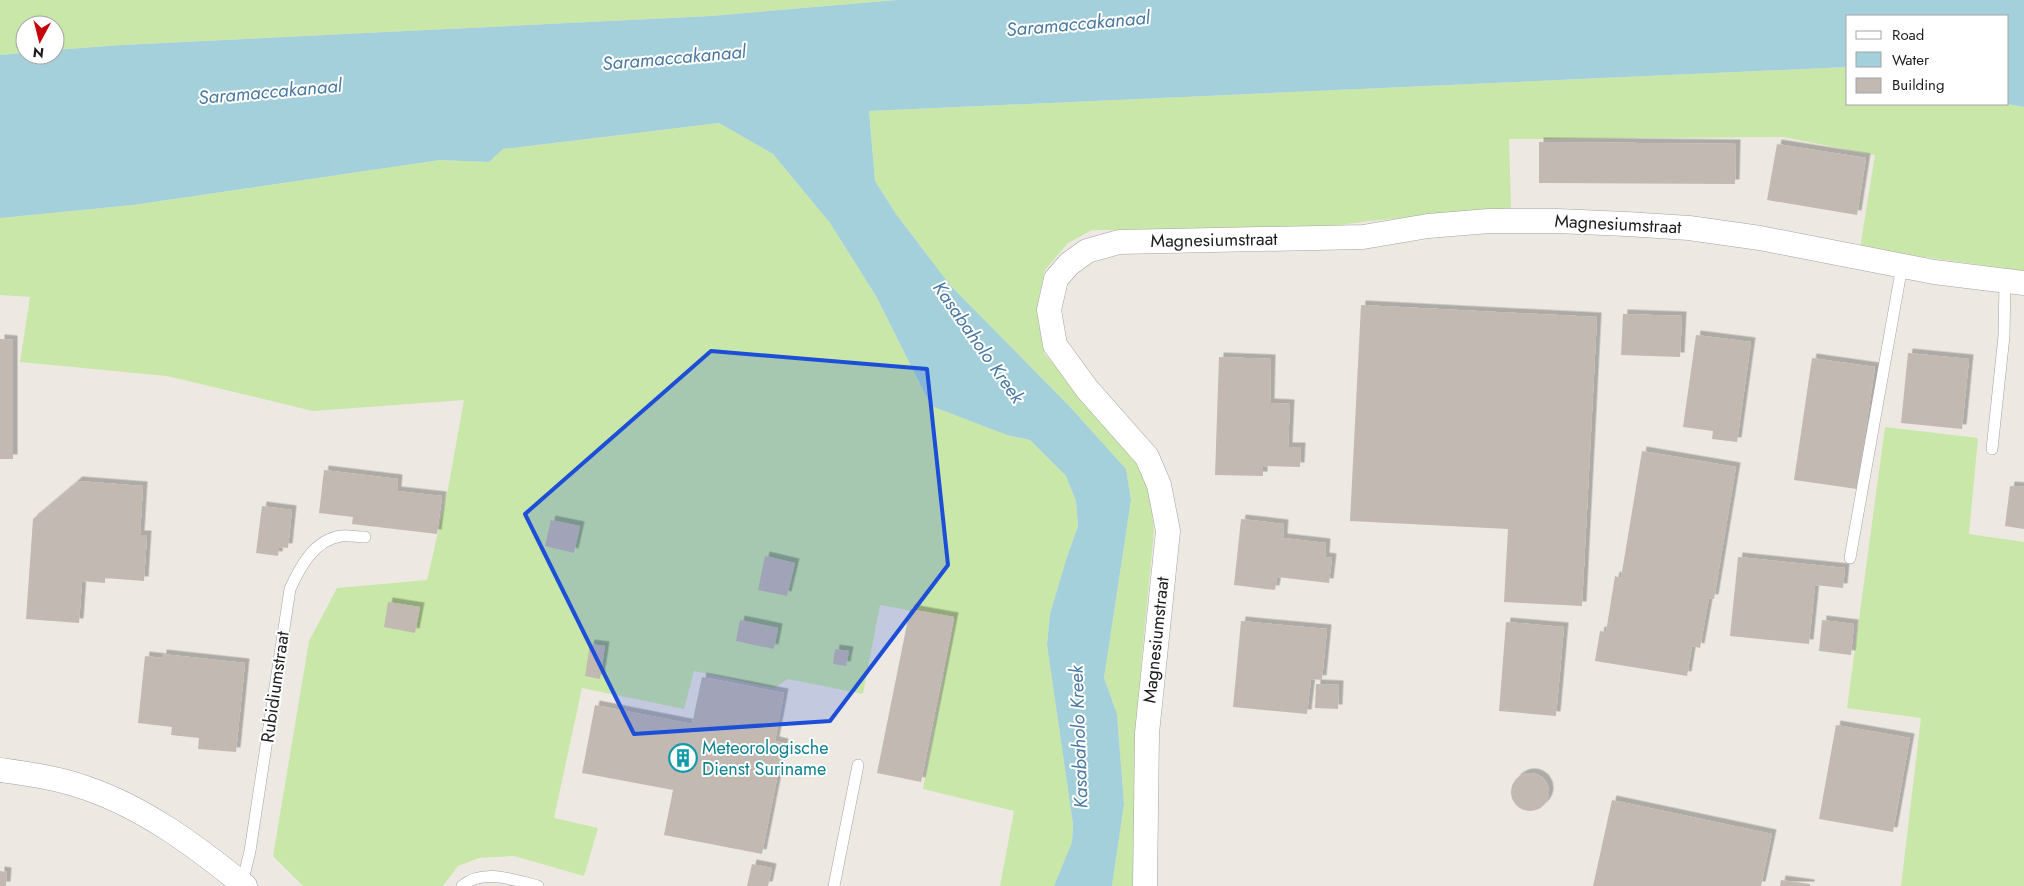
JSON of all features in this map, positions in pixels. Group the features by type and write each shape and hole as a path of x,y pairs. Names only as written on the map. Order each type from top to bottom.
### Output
{"street":[{"name":"Magnesiumstraat","path":"1145,886 1147,733 1168,532 1159,485 1147,457 1087,389 1055,345 1049,310 1056,279 1069,264 1087,251 1119,242 1363,237 1428,226 1489,221 1557,221 1689,228 1769,240 1902,266 2014,282"},
{"path":"0,770 84,787 115,799 149,816 244,885"}],"lane":[{"path":"1850,558 1902,266"},
{"path":"1992,449 2004,336 2014,282"},
{"name":"Rubidiumstraat","path":"244,885 290,589 308,556 323,542 341,536 365,537"},
{"path":"834,886 858,765"},
{"path":"462,886 470,879 500,876 538,886"}],"highlighted area":[{"path":"711,351 927,369 948,565 830,721 634,734 525,514"}],"green space":[{"path":"0,0 897,0 711,16 65,49 65,15 15,15 15,54 0,55"},
{"path":"1846,67 1846,105 2009,104 2024,107 2024,271 1860,248 1875,155 1783,137 1509,139 1511,208 1369,221 1312,229 1092,230 1068,243 1045,270 1038,303 1044,353 1106,427 1136,457 1149,490 1154,530 1141,665 1133,886 1112,886 1124,804 1117,714 1104,678 1131,500 1126,469 1071,408 950,285 896,214 875,181 869,111"},
{"path":"719,123 773,154 830,223 876,296 931,406 1007,435 1030,440 1066,476 1076,501 1078,526 1050,614 1047,645 1073,824 1072,842 1054,886 1000,886 1014,811 923,789 955,619 880,605 863,694 788,679 774,688 694,671 684,709 582,688 554,818 598,828 584,876 514,856 479,858 458,866 443,886 303,886 273,856 309,641 337,588 427,580 448,489 464,400 313,411 167,376 20,362 30,297 0,295 0,218 133,205 440,160 489,162 503,149"},
{"path":"1885,427 1978,438 1969,534 2024,542 2024,886 1901,886 1921,718 1847,708"}],"water":[{"path":"897,0 2024,0 2024,107 2009,104 2009,15 1846,15 1846,67 869,111 875,181 896,214 950,285 1071,408 1126,469 1131,500 1104,678 1117,714 1124,804 1112,886 1054,886 1072,842 1073,824 1047,645 1050,614 1078,526 1076,501 1066,476 1030,440 1007,435 931,406 876,296 830,223 773,154 719,123 503,149 489,162 440,160 133,205 0,218 0,55 15,54 15,65 65,65 65,49 711,16"}],"building":[{"path":"1539,142 1736,144 1735,184 1539,183"},
{"path":"1777,144 1866,158 1857,215 1767,200"},
{"path":"1361,305 1597,317 1582,606 1504,602 1508,529 1350,521"},
{"path":"1623,314 1682,316 1680,357 1621,355"},
{"path":"1696,335 1751,342 1737,442 1712,439 1713,431 1683,427"},
{"path":"0,339 13,340 13,459 0,459"},
{"path":"1908,353 1969,359 1962,429 1901,423"},
{"path":"1219,357 1271,359 1270,403 1290,404 1288,447 1301,447 1300,467 1263,466 1263,476 1215,475"},
{"path":"1812,358 1875,367 1857,489 1794,480"},
{"path":"1642,451 1736,467 1714,599 1709,598 1700,648 1692,646 1687,676 1595,661 1600,631 1606,632 1615,576 1621,578"},
{"path":"324,470 398,479 397,491 442,496 437,534 352,524 353,517 319,513"},
{"path":"78,481 143,486 140,535 147,535 144,581 105,578 105,583 82,581 79,623 26,619 33,519"},
{"path":"2010,486 2024,487 2024,529 2005,526"},
{"path":"262,506 292,510 288,548 279,547 278,556 256,553"},
{"path":"1241,519 1284,524 1283,538 1326,543 1325,557 1332,558 1329,583 1277,577 1275,590 1234,585"},
{"path":"551,520 580,526 574,553 545,546"},
{"path":"765,556 795,563 787,596 758,590"},
{"path":"1738,557 1845,568 1843,588 1815,585 1809,644 1730,636"},
{"path":"388,602 420,607 415,633 384,627"},
{"path":"910,609 954,617 921,782 877,773"},
{"path":"740,620 778,628 774,649 736,641"},
{"path":"1822,620 1854,624 1851,655 1819,651"},
{"path":"1241,621 1327,629 1322,680 1311,679 1307,714 1233,707"},
{"path":"1506,622 1564,627 1556,716 1499,711"},
{"path":"590,644 605,646 600,679 585,676"},
{"path":"835,649 849,651 846,666 833,664"},
{"path":"162,654 245,663 236,752 198,749 199,738 171,735 172,727 138,723 145,656 162,658"},
{"name":"Meteorologische Dienst Suriname","path":"702,677 784,693 775,741 784,743 762,854 664,835 673,790 582,773 595,705 692,724"},
{"path":"1316,684 1339,685 1338,709 1315,708"},
{"path":"1836,725 1910,738 1893,832 1819,819"},
{"path":"1530,773 1543,779 1549,792 1543,805 1530,811 1517,805 1511,792 1517,779"},
{"path":"1612,800 1772,834 1761,886 1593,886"},
{"path":"752,864 772,868 768,886 747,886"},
{"path":"0,871 7,872 6,886 0,886"},
{"path":"1781,880 1810,884 1810,886 1780,886"}],"place":[{"name":"Meteorologische Dienst Suriname","path":"683,758"}],"water label":[{"name":"Saramaccakanaal","path":"1078,23"},
{"name":"Saramaccakanaal","path":"674,57"},
{"name":"Saramaccakanaal","path":"270,91"},
{"name":"Kasabaholo Kreek","path":"979,342"},
{"name":"Kasabaholo Kreek","path":"1078,737"}]}
